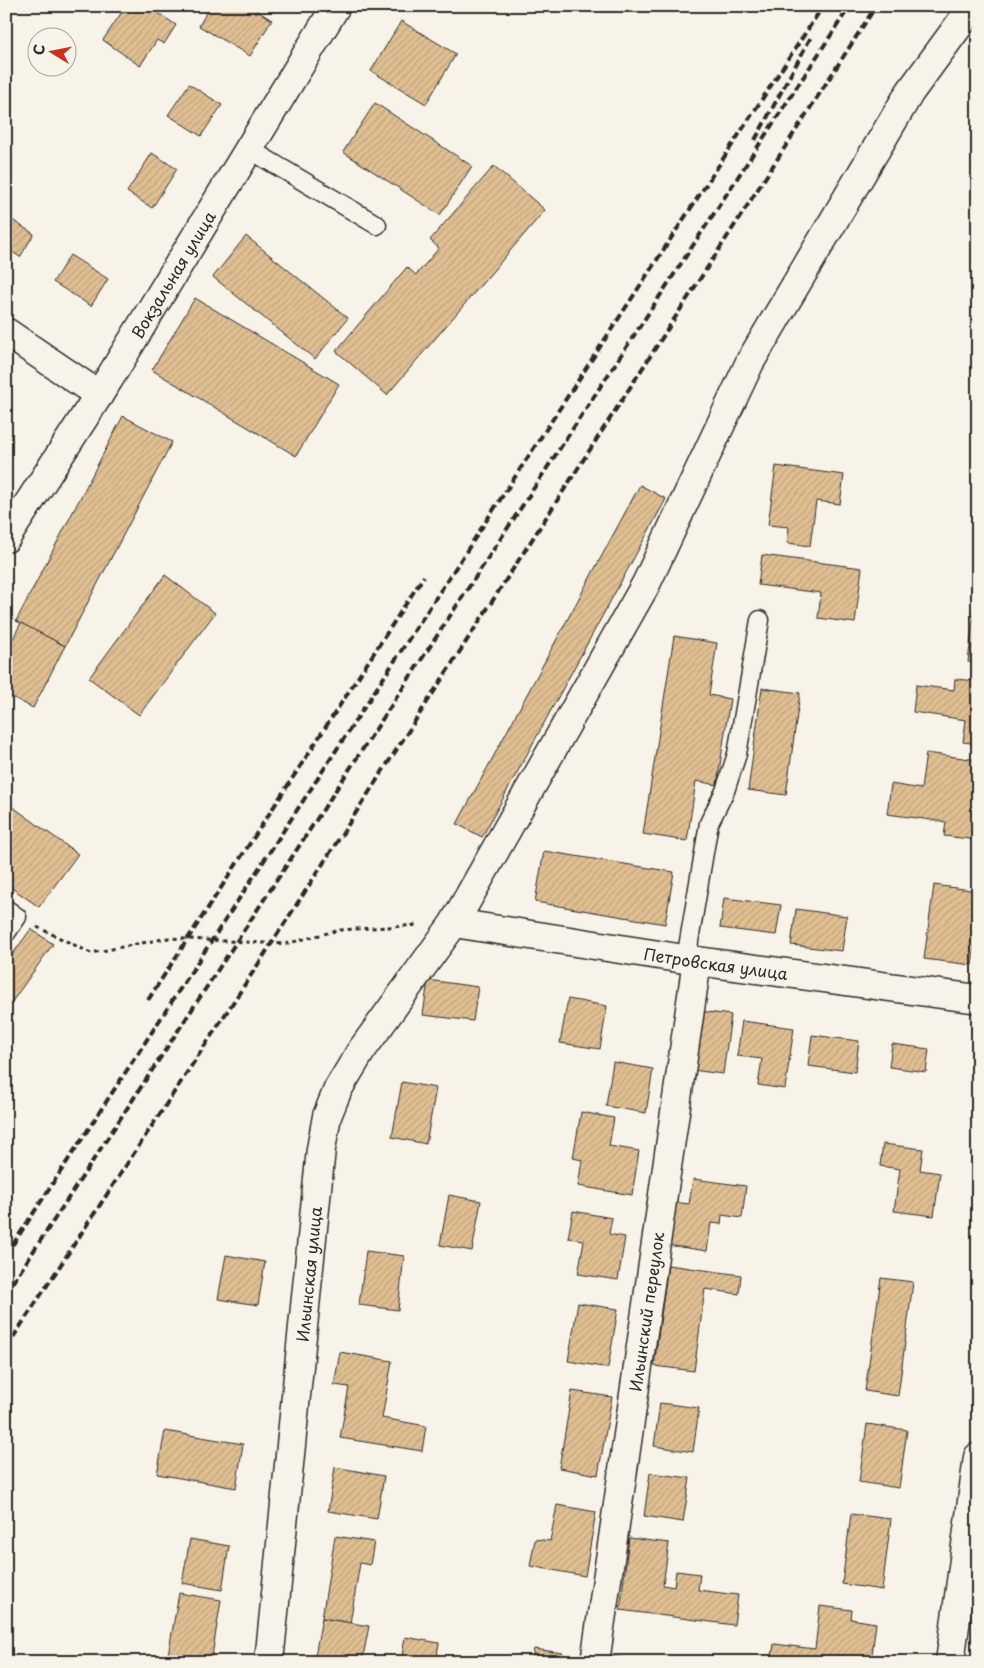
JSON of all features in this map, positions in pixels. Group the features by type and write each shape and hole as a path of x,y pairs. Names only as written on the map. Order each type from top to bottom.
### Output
{"street":[{"name":"Вокзальная улица","path":"6,538 99,395 336,6"},
{"name":"Ильинская улица","path":"269,1662 321,1149 327,1116 338,1089 361,1051 454,923 646,584 750,362 910,92 973,6"},
{"path":"6,332 99,395"},
{"name":"Петровская улица","path":"454,923 692,960 978,999"},
{"name":"Ильинский переулок","path":"595,1662 692,960"},
{"path":"950,1662 978,1456"}],"lane":[{"path":"249,149 377,225"},
{"path":"692,960 709,823 725,791 737,754 760,620"},
{"path":"6,933 12,913"}],"path":[{"path":"12,913 91,953 168,938 285,944 339,930 454,923"}],"building":[{"path":"126,6 148,6 176,25 164,44 157,40 140,66 103,40"},
{"path":"210,6 249,6 272,20 250,56 199,26"},
{"path":"401,21 456,54 426,104 371,71"},
{"path":"189,84 222,105 201,136 168,115"},
{"path":"375,103 472,166 440,215 343,152"},
{"path":"152,153 177,169 152,208 127,192"},
{"path":"494,166 545,210 387,395 336,351 407,267 416,275 439,248 430,240"},
{"path":"6,216 34,234 20,257 6,248"},
{"path":"246,236 348,318 315,359 213,277"},
{"path":"70,255 108,279 91,306 53,282"},
{"path":"195,298 339,384 296,456 152,370"},
{"path":"123,416 172,442 65,646 16,621"},
{"path":"776,466 844,475 840,504 816,501 810,546 787,543 789,527 768,525"},
{"path":"978,484 978,528 972,527"},
{"path":"640,485 666,499 482,837 457,824"},
{"path":"762,555 862,568 855,623 818,618 821,593 758,585"},
{"path":"165,575 215,613 139,715 89,678"},
{"path":"975,604 978,604 978,663 968,662"},
{"path":"21,623 65,646 33,708 6,694 6,652"},
{"path":"674,636 717,643 709,695 730,699 717,785 696,781 687,841 643,834"},
{"path":"955,679 978,681 978,744 963,742 966,720 913,712 916,685 954,690"},
{"path":"762,688 800,693 786,795 748,790"},
{"path":"926,753 978,760 978,840 944,836 946,822 887,814 891,784 921,789"},
{"path":"6,802 78,854 39,907 6,884"},
{"path":"544,851 674,872 665,924 535,902"},
{"path":"934,885 978,891 978,926 972,965 924,959"},
{"path":"724,898 781,905 776,935 720,928"},
{"path":"796,909 847,916 842,951 791,945"},
{"path":"31,929 53,944 6,1010 6,963"},
{"path":"428,980 478,987 473,1021 423,1015"},
{"path":"568,999 607,1006 600,1049 560,1043"},
{"path":"692,1010 731,1015 723,1074 684,1069"},
{"path":"742,1021 794,1028 785,1089 758,1085 762,1059 737,1056"},
{"path":"812,1035 859,1041 855,1072 808,1066"},
{"path":"892,1044 929,1049 926,1072 889,1067"},
{"path":"613,1062 653,1069 646,1113 606,1106"},
{"path":"402,1082 436,1088 426,1144 392,1137"},
{"path":"581,1112 614,1118 609,1146 639,1151 632,1195 578,1186 582,1160 573,1158"},
{"path":"883,1144 923,1149 920,1170 940,1173 934,1216 894,1211 900,1169 880,1166"},
{"path":"693,1179 746,1186 742,1218 722,1215 721,1224 711,1223 707,1251 667,1245 673,1202 689,1204"},
{"path":"449,1195 481,1201 472,1251 440,1245"},
{"path":"573,1211 612,1218 609,1234 625,1237 618,1280 578,1274 584,1240 568,1238"},
{"path":"366,1251 404,1256 398,1310 359,1305"},
{"path":"226,1255 265,1262 258,1305 218,1299"},
{"path":"668,1265 741,1275 739,1294 705,1289 694,1371 654,1366"},
{"path":"881,1278 913,1282 898,1396 865,1391"},
{"path":"578,1303 618,1309 608,1368 568,1361"},
{"path":"340,1352 392,1361 382,1418 426,1426 422,1451 340,1438 349,1387 334,1385"},
{"path":"572,1391 612,1397 598,1475 559,1468"},
{"path":"660,1403 699,1408 693,1452 654,1446"},
{"path":"867,1424 907,1430 899,1488 859,1482"},
{"path":"165,1431 243,1444 236,1488 157,1474"},
{"path":"335,1467 384,1476 377,1519 328,1511"},
{"path":"650,1473 690,1478 683,1522 644,1516"},
{"path":"557,1505 596,1512 585,1576 530,1566 535,1539 550,1541"},
{"path":"851,1514 891,1519 882,1590 842,1584"},
{"path":"335,1536 374,1542 370,1565 360,1563 350,1623 322,1618"},
{"path":"629,1538 669,1543 663,1585 674,1587 676,1571 700,1574 698,1590 738,1595 734,1625 620,1610"},
{"path":"190,1539 229,1546 222,1590 182,1583"},
{"path":"179,1593 221,1600 211,1662 168,1655"},
{"path":"820,1606 852,1610 851,1619 876,1623 871,1662 771,1662 774,1644 815,1649"},
{"path":"322,1618 369,1626 362,1662 314,1661"},
{"path":"405,1637 439,1643 436,1662 401,1662"},
{"path":"534,1649 563,1653 562,1662 532,1662"},
{"path":"609,1656 645,1661 645,1662 608,1662"}],"railway":[{"path":"6,1255 823,6"},
{"path":"6,1293 850,6"},
{"path":"6,1348 257,966 876,6"},
{"path":"755,140 811,37"},
{"path":"148,1000 424,576"}]}
